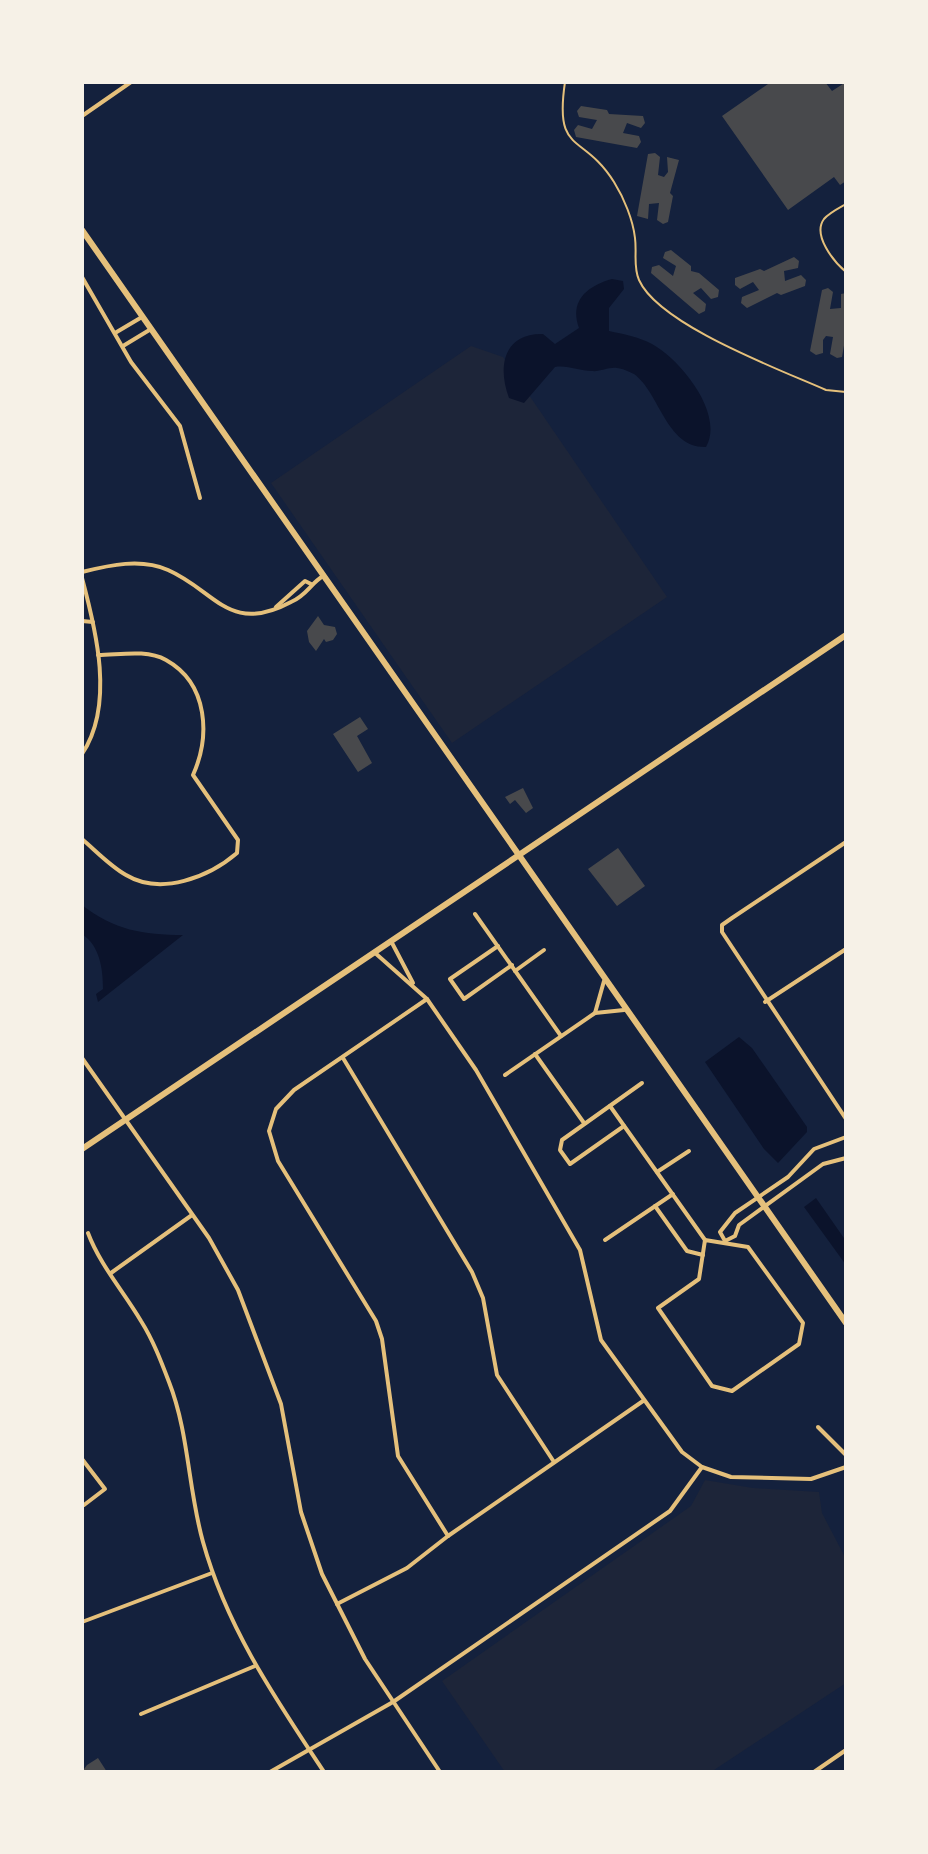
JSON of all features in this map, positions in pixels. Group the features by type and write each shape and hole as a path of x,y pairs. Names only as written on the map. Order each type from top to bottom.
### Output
{"main road":[{"path":"82,230 325,574 624,1010 846,1323"},
{"path":"82,1149 846,635"}],"street":[{"path":"82,116 131,82"},
{"path":"82,277 141,376 180,426 200,498"},
{"path":"115,333 142,317"},
{"path":"123,346 151,329"},
{"path":"82,572 116,564 141,564 167,570 220,607 246,614 274,609 312,589 311,584"},
{"path":"311,584 325,574"},
{"path":"82,578 98,655 96,719 82,754"},
{"path":"274,609 281,599 305,581 311,584"},
{"path":"82,621 93,622"},
{"path":"82,839 127,876 150,883 169,884 198,877 237,853 238,840 193,775 206,738 205,717 197,695 166,660 146,654 98,655"},
{"path":"846,842 722,925 723,937 846,1119"},
{"path":"475,914 561,1036"},
{"path":"391,941 416,988"},
{"path":"498,946 450,979 464,999 544,950"},
{"path":"765,1002 846,949"},
{"path":"374,952 427,999 476,1070 575,1240 588,1271 597,1332 682,1452 702,1467 731,1477 798,1480 829,1475 846,1467"},
{"path":"595,1013 604,981"},
{"path":"427,999 284,1098 271,1119 271,1146 376,1321 382,1339 398,1456 448,1536"},
{"path":"505,1075 595,1013 624,1010"},
{"path":"535,1054 584,1123"},
{"path":"82,1058 192,1215 238,1290 281,1404 293,1478 309,1541 337,1604 393,1702 440,1772"},
{"path":"343,1058 472,1272 483,1298 497,1375 554,1462"},
{"path":"624,1126 570,1164 560,1150 562,1140 642,1083"},
{"path":"610,1106 705,1240 699,1279 658,1308 712,1386 732,1391 799,1344 803,1323 748,1247 705,1240"},
{"path":"725,1241 720,1232 725,1223 756,1197 788,1177 823,1143 846,1137"},
{"path":"657,1172 689,1151"},
{"path":"725,1241 735,1236 739,1225 823,1164 846,1158"},
{"path":"605,1240 673,1194"},
{"path":"655,1206 687,1251 703,1255"},
{"path":"111,1273 192,1215"},
{"path":"88,1233 94,1250 144,1324 171,1386 212,1573 239,1639 324,1772"},
{"path":"337,1604 407,1568 448,1536 643,1401"},
{"path":"82,1408 82,1422"},
{"path":"818,1427 846,1455"},
{"path":"82,1459 105,1489 84,1505"},
{"path":"270,1772 393,1702 670,1511 702,1467"},
{"path":"82,1622 212,1573"},
{"path":"141,1714 255,1666"},
{"path":"814,1772 846,1750"}],"lane":[{"path":"565,82 561,124 566,137 594,157 622,194 635,234 639,280 646,292 697,332 826,390 846,392"},
{"path":"846,204 824,218 821,226 821,238 846,272"}],"shaded area":[{"path":"612,279 623,281 624,289 609,308 609,331 652,344 686,374 705,404 710,419 706,447 692,445 682,439 672,429 643,383 634,374 621,369 595,371 555,367 524,403 509,398 504,363 512,345 530,335 543,334 555,344 579,328 576,310 582,296"},
{"path":"471,346 503,357 667,597 452,743 271,483"},
{"path":"82,905 106,920 130,929 183,935 98,1002 96,994 103,989 101,966 97,951 82,934"},
{"path":"739,1037 752,1048 807,1127 807,1132 778,1163 764,1149 705,1062"},
{"path":"816,1198 846,1241 846,1265 804,1207"},
{"path":"705,1480 753,1488 819,1492 822,1513 846,1559 846,1683 711,1772 505,1772 442,1681 691,1506"}],"building":[{"path":"766,82 825,82 832,91 846,82 846,181 840,185 834,177 788,210 722,116 768,84"},
{"path":"581,106 607,110 609,114 643,116 645,123 641,128 627,123 623,133 639,136 641,142 637,148 576,137 574,130 578,125 592,129 597,120 579,117 577,111"},
{"path":"655,153 660,157 658,175 664,177 668,172 667,157 679,160 670,193 673,196 668,222 663,224 657,220 659,203 649,204 648,219 637,216 648,154"},
{"path":"671,250 691,266 691,271 699,273 719,290 718,297 711,299 701,288 693,293 706,304 705,311 699,314 651,273 652,267 659,265 673,276 676,266 663,258 665,252"},
{"path":"794,257 799,261 798,268 784,271 785,281 801,275 806,280 805,286 781,295 777,293 747,308 741,303 742,297 759,290 753,282 740,289 735,285 735,278 760,269 764,271"},
{"path":"828,288 833,292 830,309 841,308 841,294 846,293 846,334 842,357 837,358 830,354 833,337 826,336 823,340 823,353 816,355 810,351 822,290"},
{"path":"318,616 324,625 335,627 337,634 333,640 326,642 324,639 316,651 309,642 307,631"},
{"path":"360,717 368,729 357,736 372,763 358,772 333,734"},
{"path":"523,788 533,808 526,813 515,800 510,804 505,797"},
{"path":"618,848 645,886 617,906 588,869"},
{"path":"98,1758 107,1772 82,1772 87,1765"}]}
